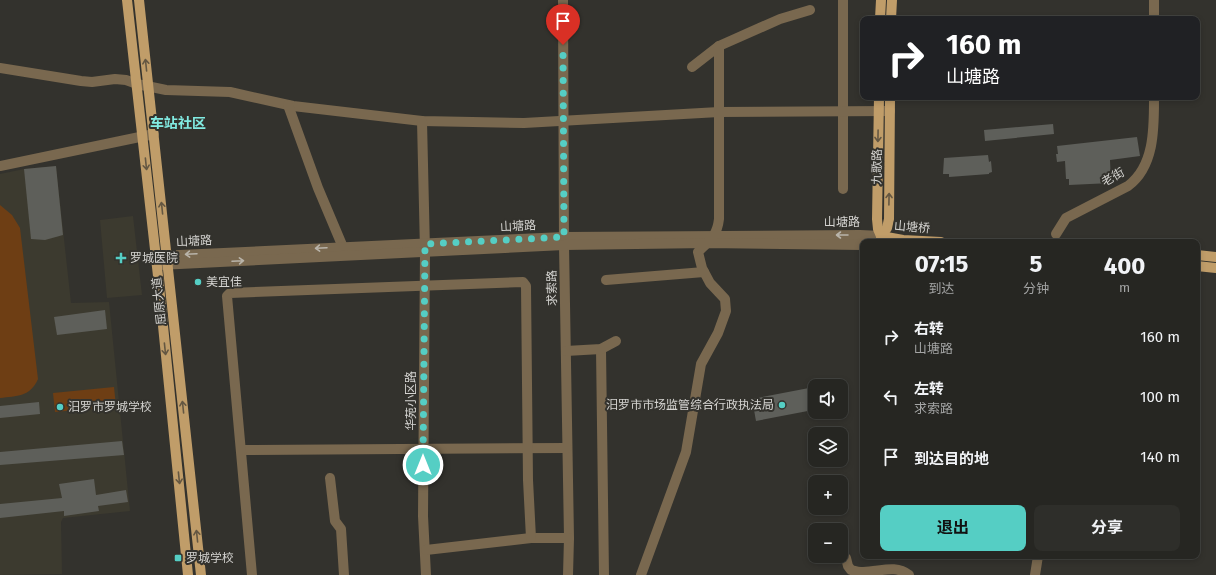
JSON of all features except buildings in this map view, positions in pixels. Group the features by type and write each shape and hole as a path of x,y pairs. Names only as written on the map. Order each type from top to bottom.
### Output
{"main road":[{"name":"屈原大道","path":"127,0 143,136 188,575"},
{"name":"屈原大道","path":"139,0 201,575"},
{"path":"880,16 881,0"},
{"path":"891,16 892,0"},
{"name":"九歌路","path":"879,100 877,219 881,239"},
{"name":"九歌路","path":"881,239 887,228 889,219 890,100"},
{"path":"1200,256 1216,256"},
{"path":"1200,266 1216,268"}],"street":[{"name":"求索路","path":"563,0 564,241 569,538 568,575"},
{"path":"843,0 843,189"},
{"path":"1154,0 1154,16"},
{"path":"692,67 720,46 780,19 810,10"},
{"path":"641,575 686,452 701,364 718,333 726,311 725,299 710,283 702,268 698,252 718,230 720,46"},
{"path":"0,68 81,81 92,82 115,79 126,80 137,84 166,90 230,92 288,105 422,121 524,123 720,112 890,111"},
{"name":"老街","path":"1056,234 1066,218 1128,186 1142,171 1150,150 1154,129 1154,100"},
{"path":"288,105 318,188 344,251"},
{"name":"华苑小区路","path":"422,121 425,247 423,516 426,550 426,575"},
{"path":"0,166 154,134"},
{"name":"山塘路","path":"711,239 860,244"},
{"name":"山塘路","path":"156,260 564,241 881,239"},
{"path":"606,280 704,272"},
{"path":"252,575 227,296 230,293 523,282 525,284 531,538"},
{"path":"566,350 601,349 616,341"},
{"path":"601,349 604,575"},
{"path":"241,450 567,448"},
{"path":"330,478 335,521 341,529 344,575"},
{"path":"426,550 531,538 569,538"},
{"path":"1035,575 1038,559"},
{"path":"1041,575 1043,559"},
{"path":"847,563 851,570 863,572 893,568 906,572 909,575"}],"shaded area":[{"name":"汨罗市罗城学校","path":"56,166 71,303 109,302 130,511 63,518 61,522 62,574 0,575 0,174 24,169"},
{"path":"0,205 12,215 20,228 38,379 35,385 27,392 17,396 0,398"},
{"name":"罗城医院","path":"133,216 142,295 107,298 100,220"},
{"path":"114,387 116,406 55,412 53,393"}],"place":[{"name":"罗城医院","path":"121,258"},
{"name":"美宜佳","path":"198,282"},
{"name":"汨罗市市场监管综合行政执法局","path":"782,405"},
{"name":"汨罗市罗城学校","path":"60,407"},
{"name":"罗城学校","path":"178,558"}],"district":[{"name":"车站社区","path":"178,123"}],"route":[{"path":"423,465 425,244 564,237 563,45"}]}
